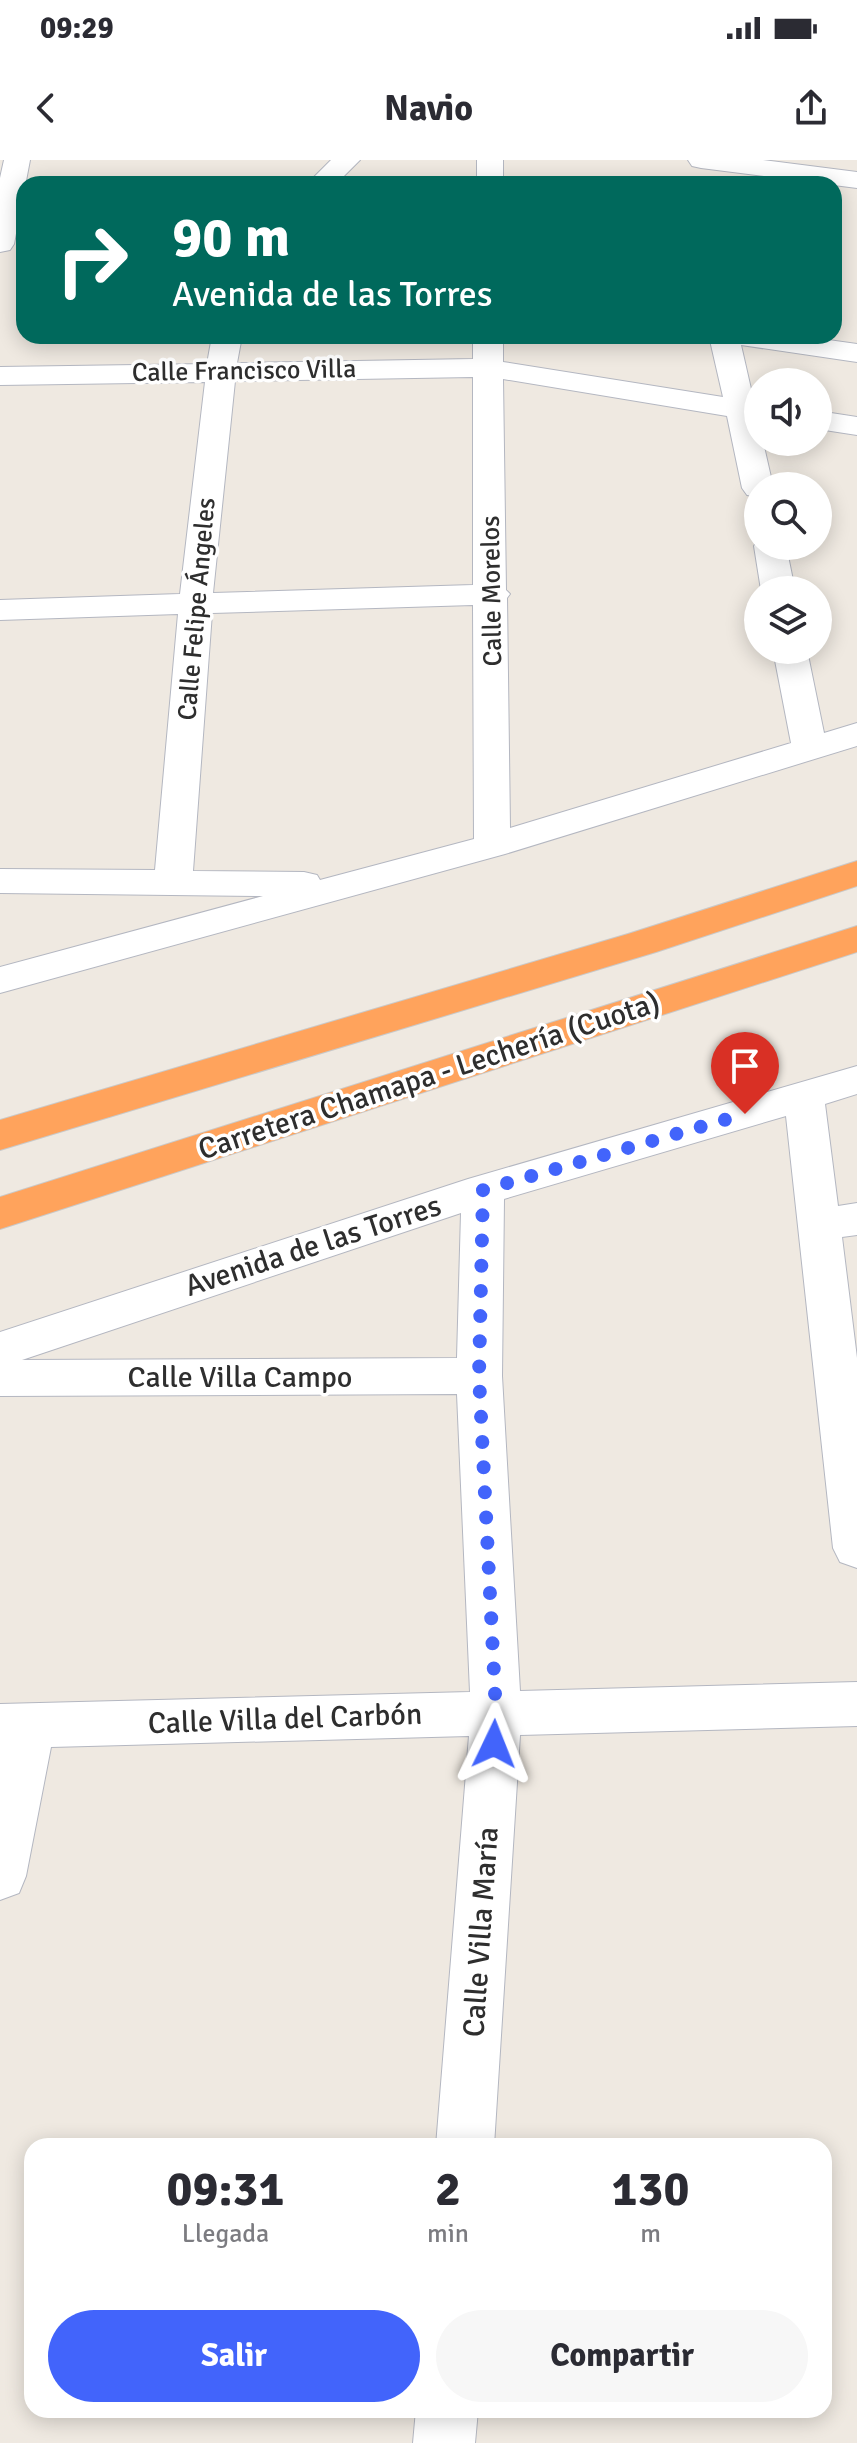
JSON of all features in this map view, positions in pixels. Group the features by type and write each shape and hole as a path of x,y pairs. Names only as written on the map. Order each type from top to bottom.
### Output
{"highway":[{"name":"Carretera Chamapa - Lechería (Cuota)","path":"0,1135 642,943 857,873"},
{"name":"Carretera Chamapa - Lechería (Cuota)","path":"0,1213 857,939"}],"street":[{"path":"0,244 17,160"},
{"path":"329,176 347,160"},
{"path":"700,160 826,176"},
{"name":"Calle Felipe Ángeles","path":"173,883 196,601 226,344"},
{"path":"727,344 744,393"},
{"path":"795,344 857,353"},
{"name":"Calle Francisco Villa","path":"0,376 221,370 488,352 744,409"},
{"name":"Calle Morelos","path":"488,352 493,594 492,846"},
{"path":"832,422 857,426"},
{"path":"0,610 196,601 493,594"},
{"path":"793,664 809,746"},
{"path":"0,980 492,846 809,746 857,734"},
{"path":"0,881 354,884"},
{"name":"Avenida de las Torres","path":"0,1350 483,1190 857,1080"},
{"path":"804,1098 838,1221 857,1548"},
{"name":"Calle Villa María","path":"466,2138 496,1713 479,1376 483,1190"},
{"name":"Calle Villa Campo","path":"0,1378 479,1376"},
{"name":"Calle Villa del Carbón","path":"15,1726 857,1704"},
{"path":"0,1876 15,1726"},
{"path":"444,2443 446,2418"}],"route":[{"path":"494,1744 496,1713 479,1376 483,1190 745,1114"}]}
